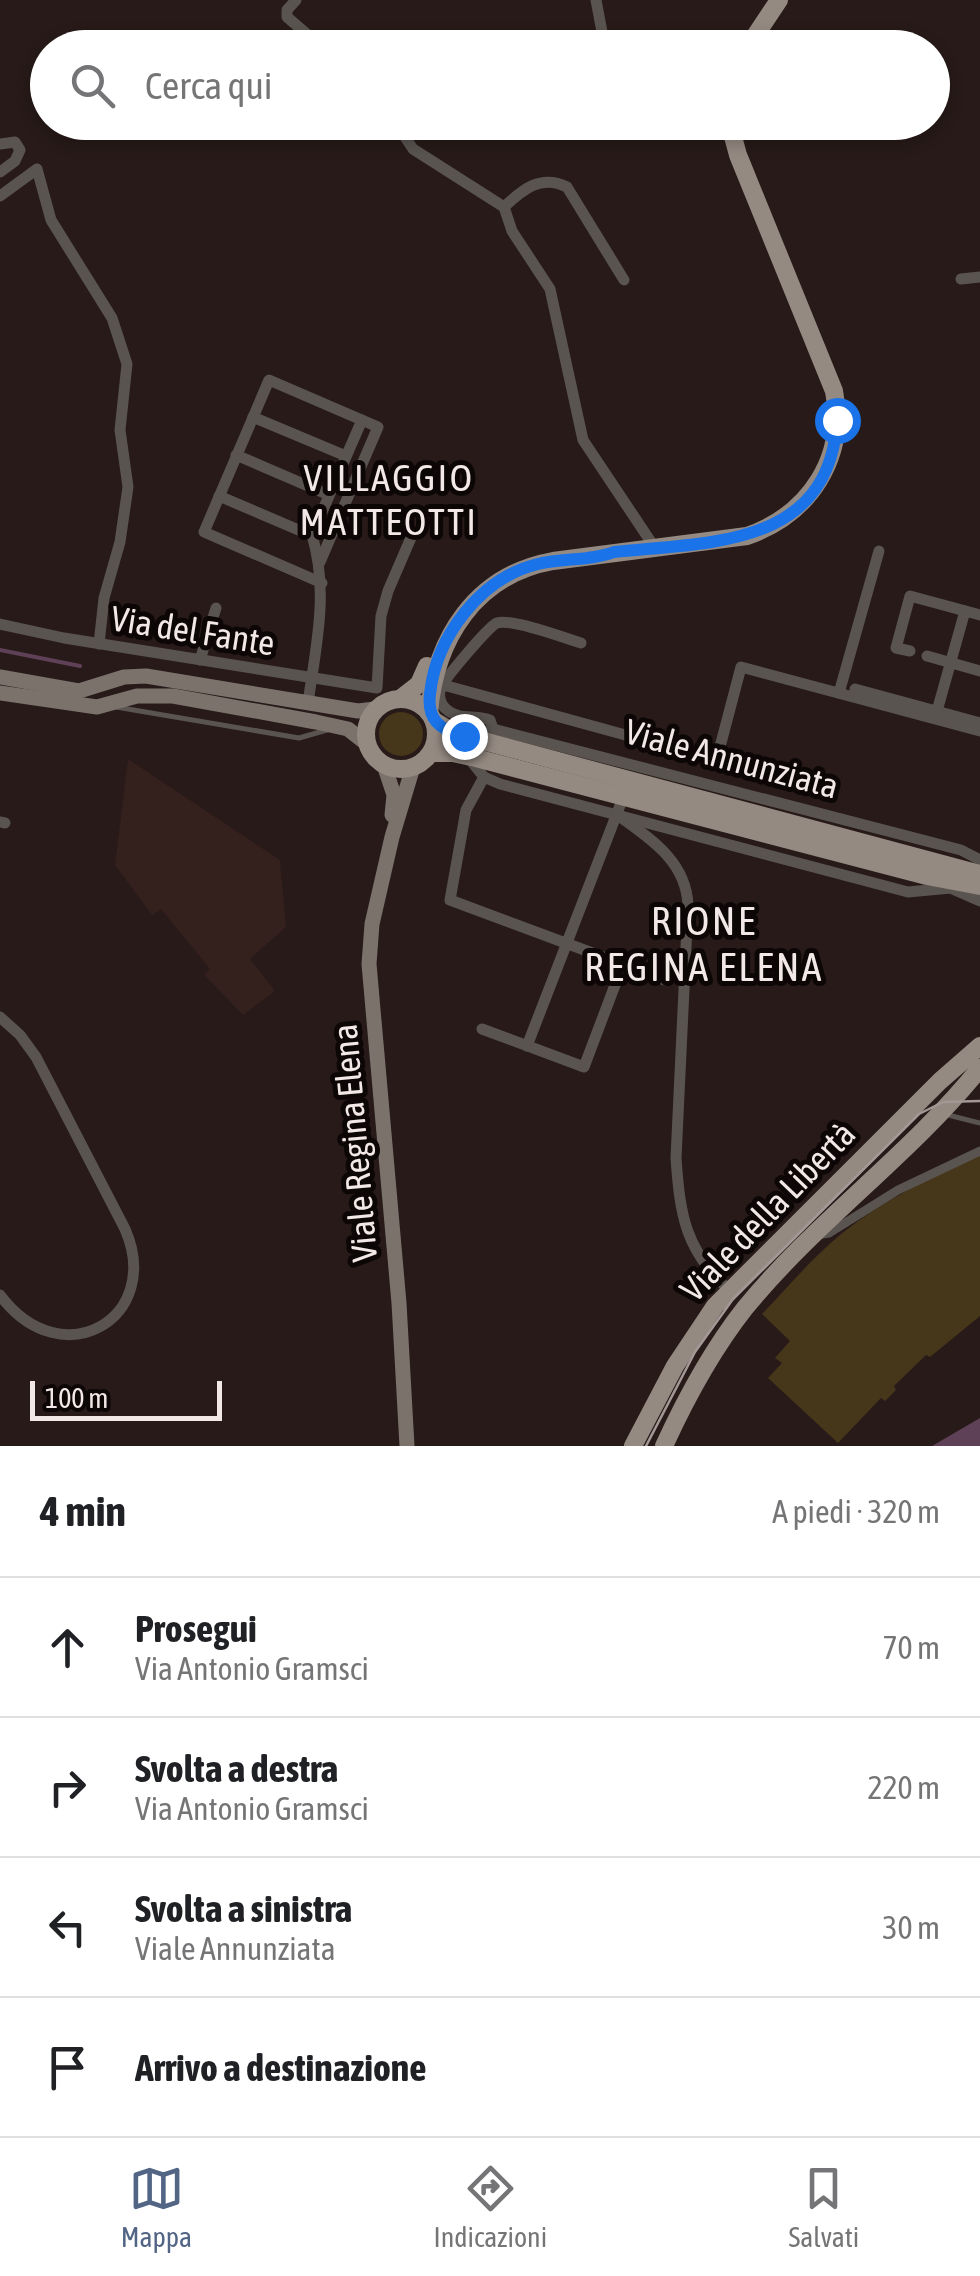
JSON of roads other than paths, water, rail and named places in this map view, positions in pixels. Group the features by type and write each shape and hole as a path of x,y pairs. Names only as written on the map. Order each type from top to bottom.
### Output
{"main road":[{"path":"758,30 779,0"},
{"path":"392,838 414,767 431,753 436,737 431,717 442,649 455,624 476,602 501,582 534,565 736,539 781,520 803,502 831,457 837,404 830,376 734,140"},
{"path":"0,678 79,691 113,680 146,676 358,712 375,709 401,698 420,684 436,639 448,619 471,594 514,564 542,555 599,548 614,552"},
{"path":"113,680 112,692 116,697 173,696 338,727 367,744 384,765 394,769 414,767"},
{"path":"0,693 76,706 109,706 125,698"},
{"path":"401,698 422,706 431,717"},
{"path":"367,744 367,726 375,709"},
{"name":"Viale Annunziata","path":"431,717 467,736 623,797 717,796 980,874"},
{"name":"Viale Annunziata","path":"431,753 467,756 927,876 980,886"},
{"path":"384,765 394,795 392,838"},
{"name":"Viale Regina Elena","path":"392,838 372,924 369,964 407,1446"},
{"name":"Viale della Libertà","path":"664,1446 699,1378 737,1318 814,1236 941,1113 972,1064 980,1042"},
{"name":"Viale della Libertà","path":"633,1446 688,1343 729,1290 972,1064"}],"street":[{"path":"296,0 287,10 287,17 302,30"},
{"path":"596,0 602,30"},
{"path":"408,140 414,148 504,207 512,231 541,272 554,301 582,440 655,548"},
{"path":"0,144 15,142 20,150 15,161 0,172"},
{"path":"0,196 37,169 51,220 112,318 126,364 120,430 128,487 120,542 106,588 99,644"},
{"path":"504,207 530,185 551,182 567,187 624,280"},
{"path":"960,279 980,278"},
{"path":"320,562 378,426 269,380 204,532 322,583"},
{"path":"253,416 346,456"},
{"path":"308,703 322,583 312,535 362,420"},
{"path":"236,455 329,495"},
{"path":"219,496 328,542"},
{"name":"Via del Fante","path":"0,624 99,644 377,688 381,616 413,532"},
{"path":"839,693 879,552"},
{"path":"910,652 896,648 910,596 980,615"},
{"path":"200,660 216,608"},
{"path":"938,712 966,611"},
{"path":"437,684 496,623 581,643"},
{"path":"927,656 980,671"},
{"path":"716,762 741,667 980,731"},
{"path":"437,684 444,708 464,717 486,718 493,729"},
{"path":"437,684 629,736"},
{"path":"855,688 980,723"},
{"name":"Viale Annunziata","path":"467,736 493,729 717,796 961,850 980,860"},
{"path":"467,756 484,778 466,810 450,900 665,980"},
{"name":"Viale Annunziata","path":"484,778 623,797 908,892 951,888"},
{"path":"527,1046 623,797"},
{"path":"623,797 686,884 678,1195 695,1252 729,1290"},
{"path":"927,876 980,902"},
{"path":"482,1029 584,1067 623,964"},
{"path":"0,1018 20,1035 36,1057 125,1229 135,1269 128,1294 114,1315 83,1332 44,1332 19,1317 0,1295"},
{"path":"814,1236 830,1233 898,1190 980,1151"}],"lane":[{"path":"109,706 299,738 338,727"},
{"path":"941,1113 980,1123"}],"waterway":[{"path":"0,650 80,666"}],"tram line":[{"path":"646,1446 695,1352 733,1299 919,1114 943,1102 980,1101"}],"district":[{"name":"VILLAGGIO MATTEOTTI","path":"389,499"},
{"name":"RIONE REGINA ELENA","path":"704,943"}]}
